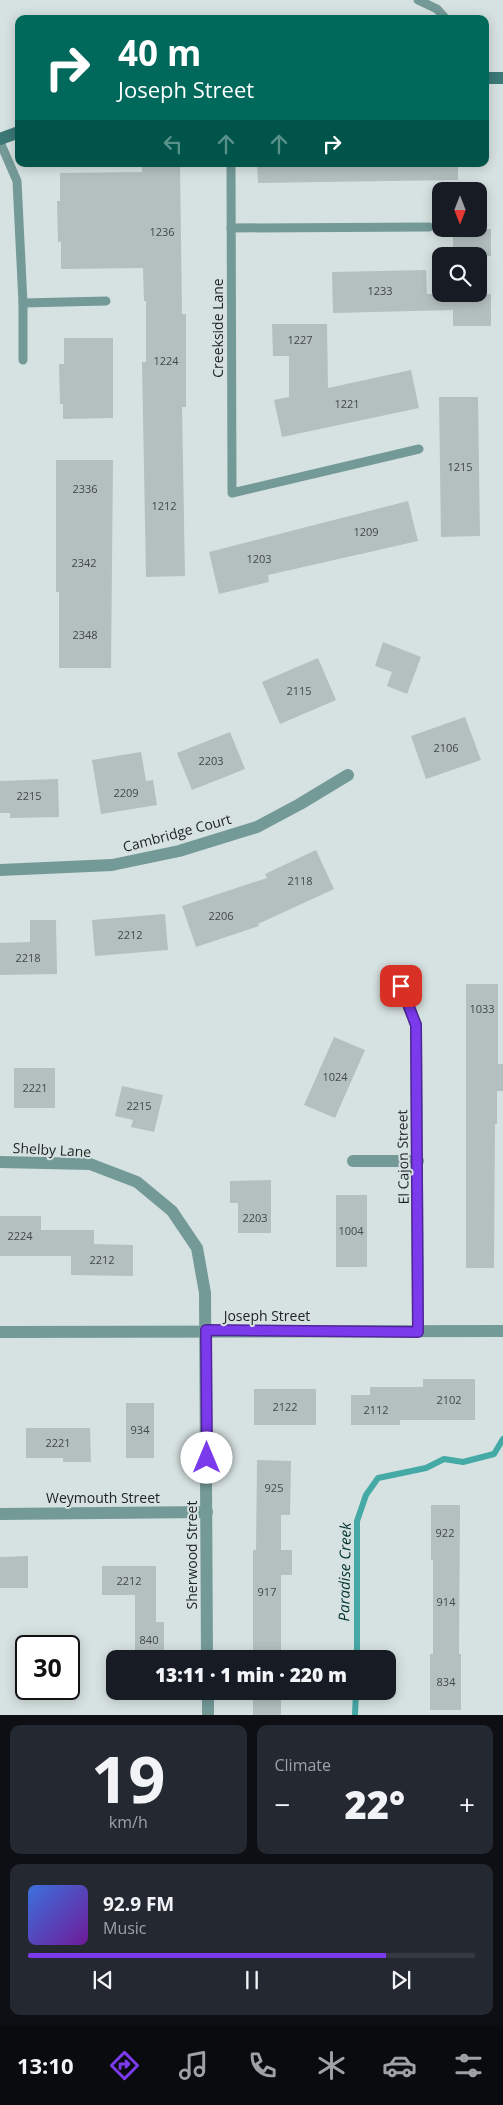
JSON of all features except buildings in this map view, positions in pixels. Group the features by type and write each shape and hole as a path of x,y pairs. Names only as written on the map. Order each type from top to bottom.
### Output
{"street":[{"path":"489,78 503,78"},
{"path":"0,141 15,134"},
{"name":"Cambridge Court","path":"0,870 112,866 179,851 257,827 348,775"},
{"name":"El Cajon Street","path":"401,986 416,1025 418,1332"},
{"path":"353,1161 418,1161"},
{"name":"Shelby Lane","path":"0,1162 90,1164 137,1182 172,1212 197,1248 205,1293 206,1330"},
{"name":"Joseph Street","path":"0,1332 206,1330 503,1331"},
{"name":"Sherwood Street","path":"206,1330 208,1650"},
{"name":"Weymouth Street","path":"0,1514 207,1512"},
{"path":"208,1700 208,1715"}],"lane":[{"path":"418,0 437,9 442,15"},
{"path":"0,141 17,181 23,303 23,360"},
{"name":"Creekside Lane","path":"231,167 232,493 419,449"},
{"path":"231,228 429,227"},
{"path":"23,303 106,301"}],"waterway":[{"name":"Paradise Creek","path":"357,1650 357,1521 366,1495 378,1478 426,1468 444,1459 463,1462 494,1454 503,1439"},
{"name":"Paradise Creek","path":"355,1715 356,1700"}],"route":[{"path":"207,1458 206,1330 418,1332 416,1025 401,986"}]}
